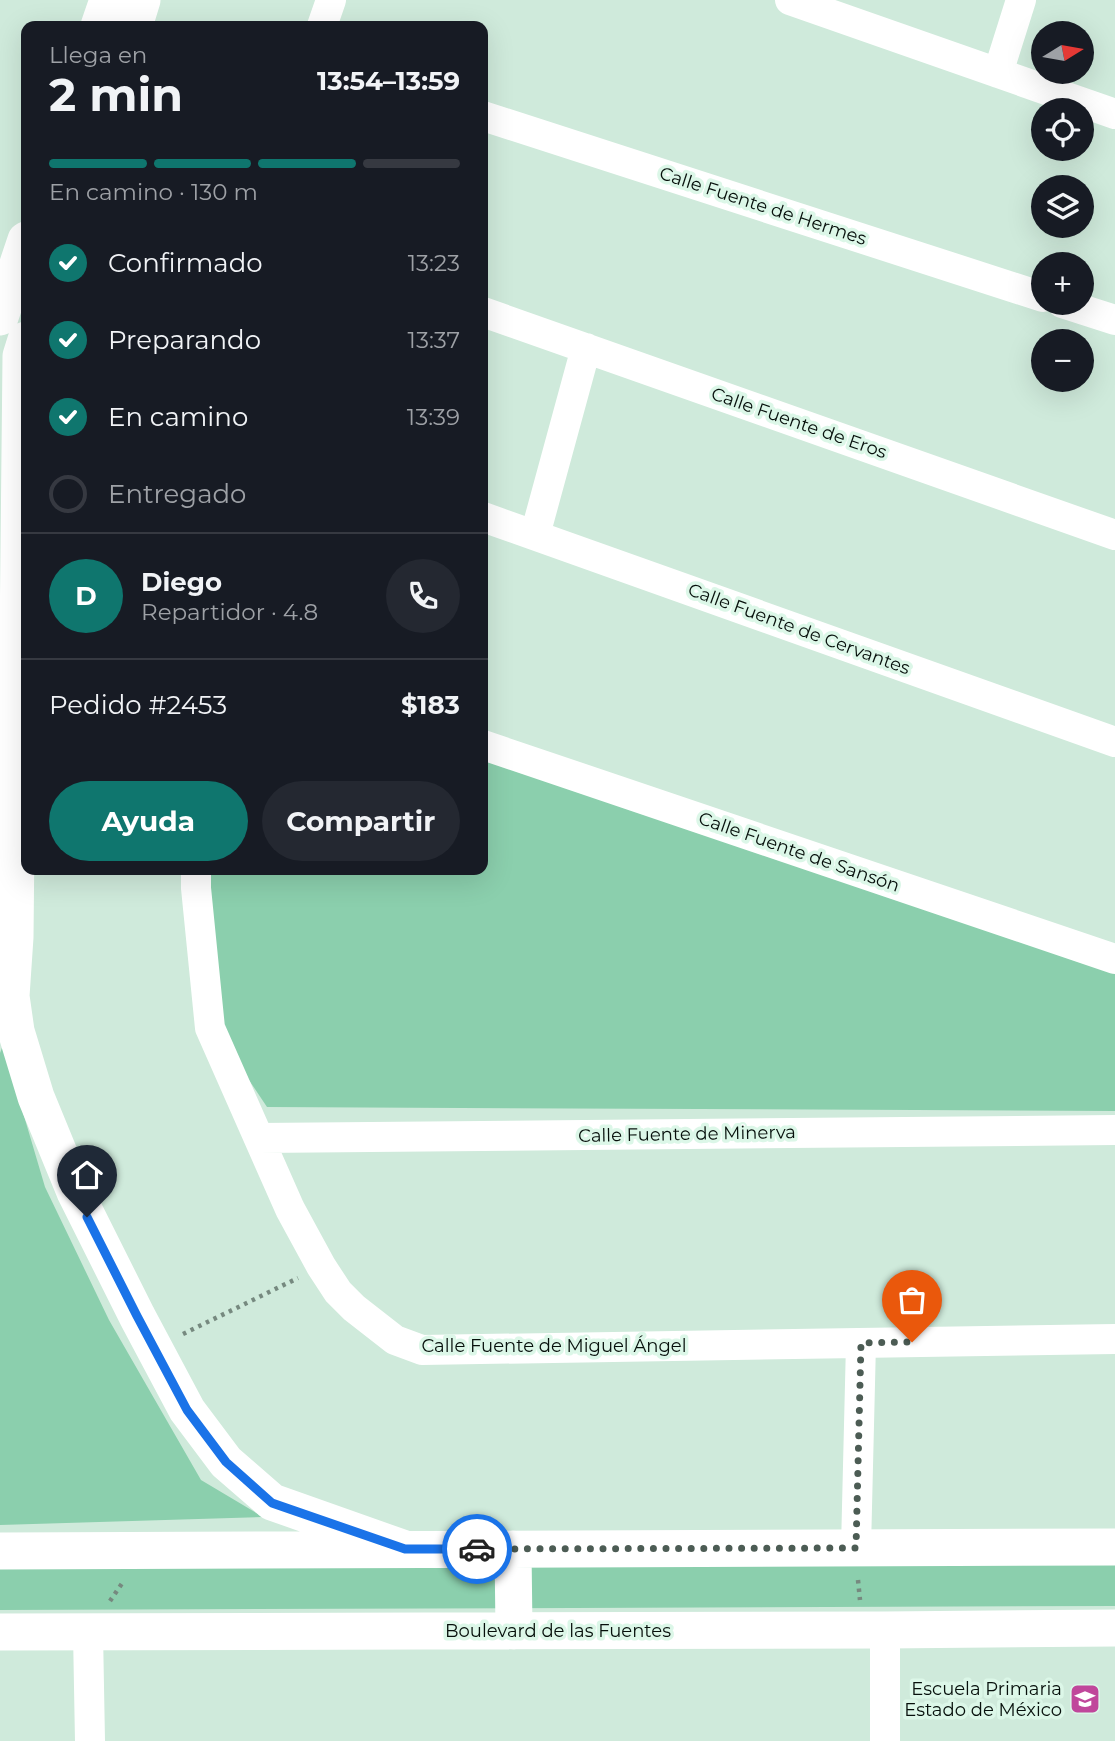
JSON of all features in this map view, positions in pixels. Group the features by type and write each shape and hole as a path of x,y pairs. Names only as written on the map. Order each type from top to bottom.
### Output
{"street":[{"path":"101,21 107,0"},
{"path":"136,21 142,0"},
{"path":"325,21 331,0"},
{"path":"790,0 1115,114"},
{"path":"998,73 1021,0"},
{"name":"Calle Fuente de Hermes","path":"488,118 1031,293"},
{"path":"0,317 21,255"},
{"path":"1094,313 1115,320"},
{"name":"Calle Fuente de Eros","path":"488,314 1115,534"},
{"path":"535,535 586,348"},
{"path":"18,350 15,937 6,995 41,1109 75,1192 137,1316 187,1410 226,1462 272,1503 405,1549"},
{"name":"Calle Fuente de Cervantes","path":"488,519 1115,742"},
{"name":"Calle Fuente de Sansón","path":"488,747 1115,959"},
{"name":"Calle Fuente de Miguel Ángel","path":"196,875 210,1028 290,1209 321,1266 338,1292 369,1321 395,1340 422,1350 1115,1339"},
{"name":"Calle Fuente de Minerva","path":"259,1138 1115,1130"},
{"path":"856,1548 861,1343"},
{"path":"0,1550 1115,1547"},
{"path":"513,1549 514,1631"},
{"name":"Boulevard de las Fuentes","path":"0,1632 1115,1628"},
{"path":"874,1630 885,1741"},
{"path":"88,1632 90,1741"}],"path":[{"path":"155,1349 321,1266"},
{"path":"856,1548 874,1630"},
{"path":"88,1632 146,1550"}],"green space":[{"path":"488,756 1115,965 1115,1111 267,1107 214,1028 206,875 488,875"},
{"path":"3,1045 45,1187 109,1320 201,1480 263,1517 0,1525 0,1053"},
{"path":"1115,1564 1115,1606 0,1610 0,1567"}],"way so far":[{"path":"477,1549 856,1548 861,1343 912,1342"}],"place":[{"name":"Escuela Primaria Estado de México","path":"1085,1699"}],"route":[{"path":"87,1217 187,1410 226,1462 272,1503 405,1549 477,1549"}]}
